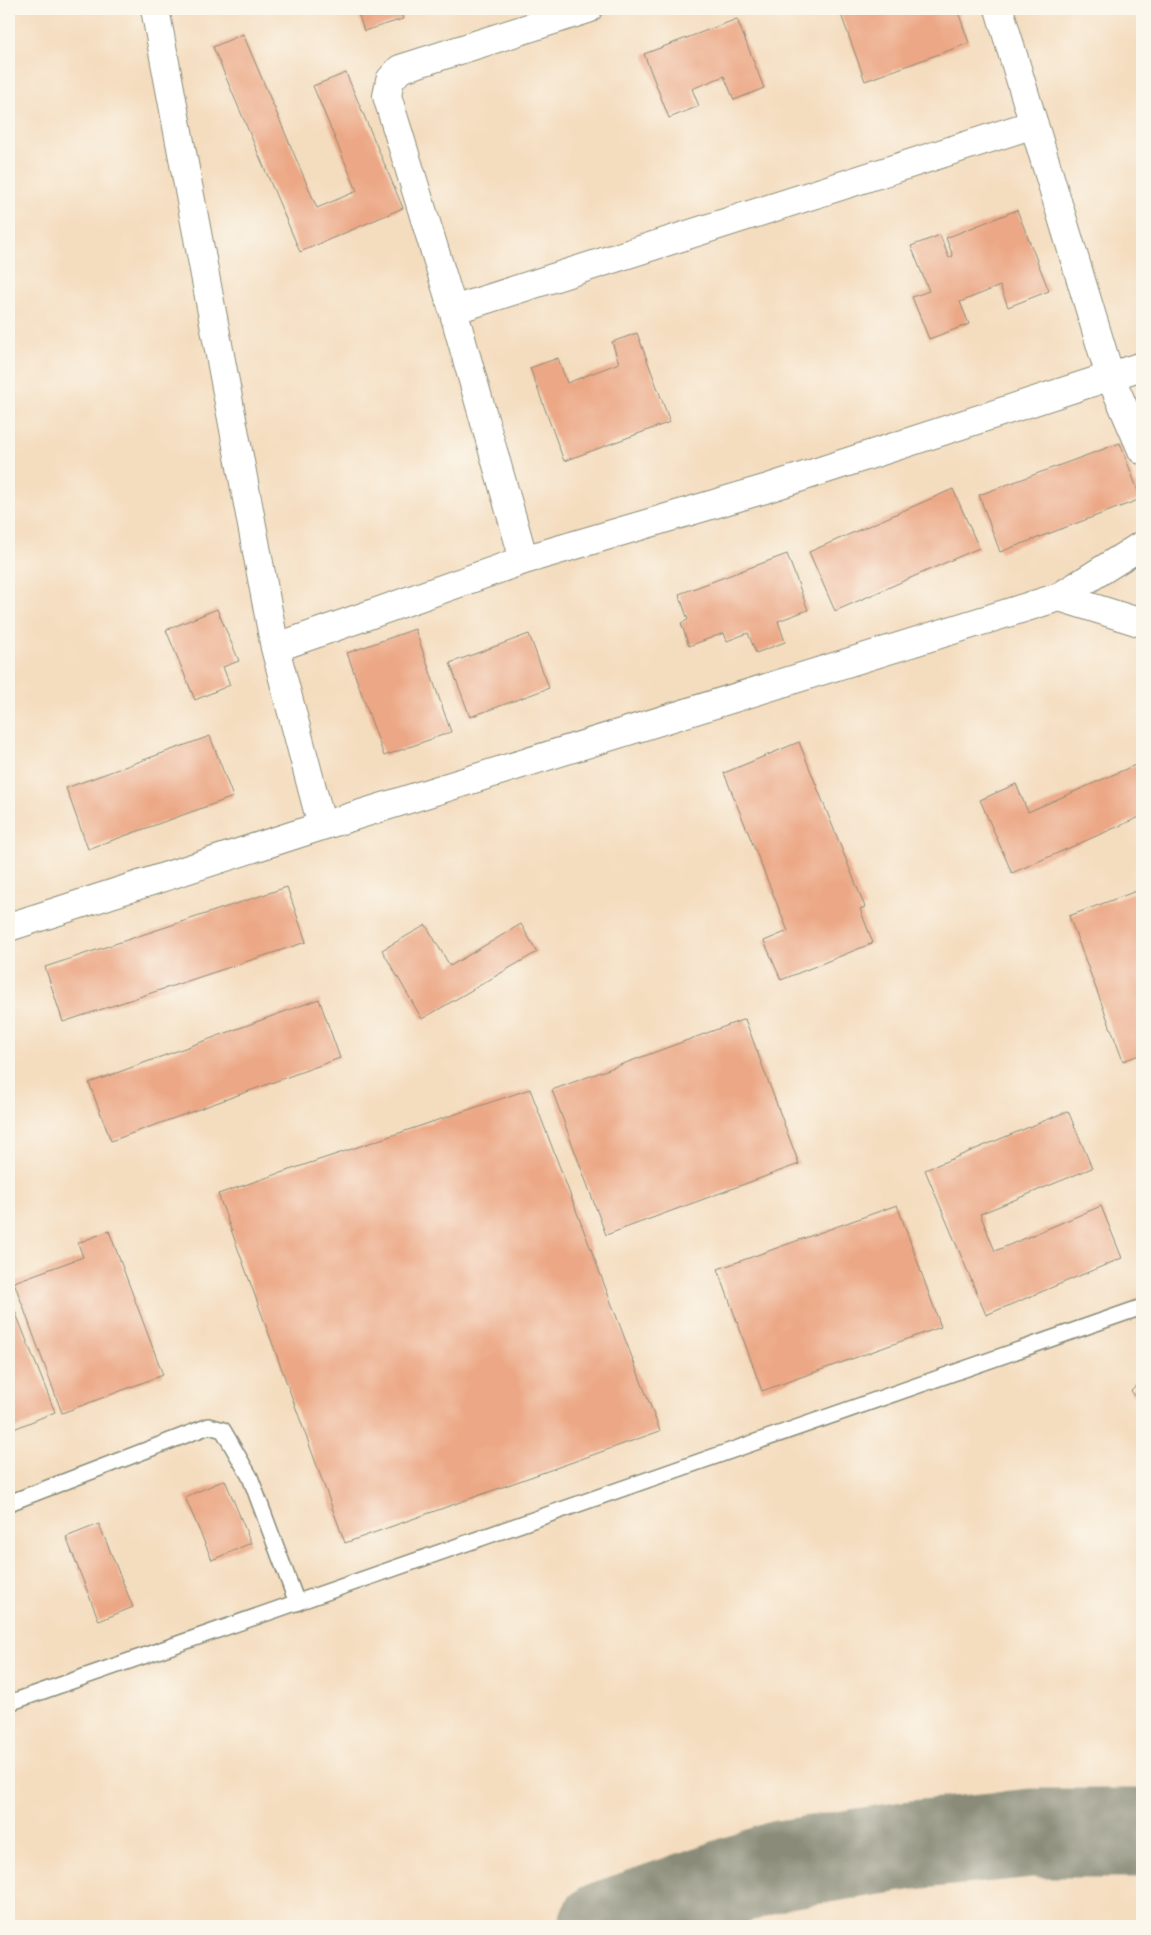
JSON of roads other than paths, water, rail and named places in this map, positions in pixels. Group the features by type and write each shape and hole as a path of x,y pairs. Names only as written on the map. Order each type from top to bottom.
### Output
{"street":[{"path":"155,9 275,648 322,826"},
{"path":"524,560 453,310 387,96 390,80 400,69 588,9"},
{"path":"999,9 1110,376 1142,450"},
{"path":"453,310 1034,124"},
{"path":"275,648 524,560 765,489 1142,366"},
{"path":"9,927 322,826 1059,596 1142,545"},
{"path":"1059,596 1142,623"}],"lane":[{"path":"9,1703 1142,1307"},
{"path":"9,1503 209,1426 223,1430 250,1477 296,1603"}]}
